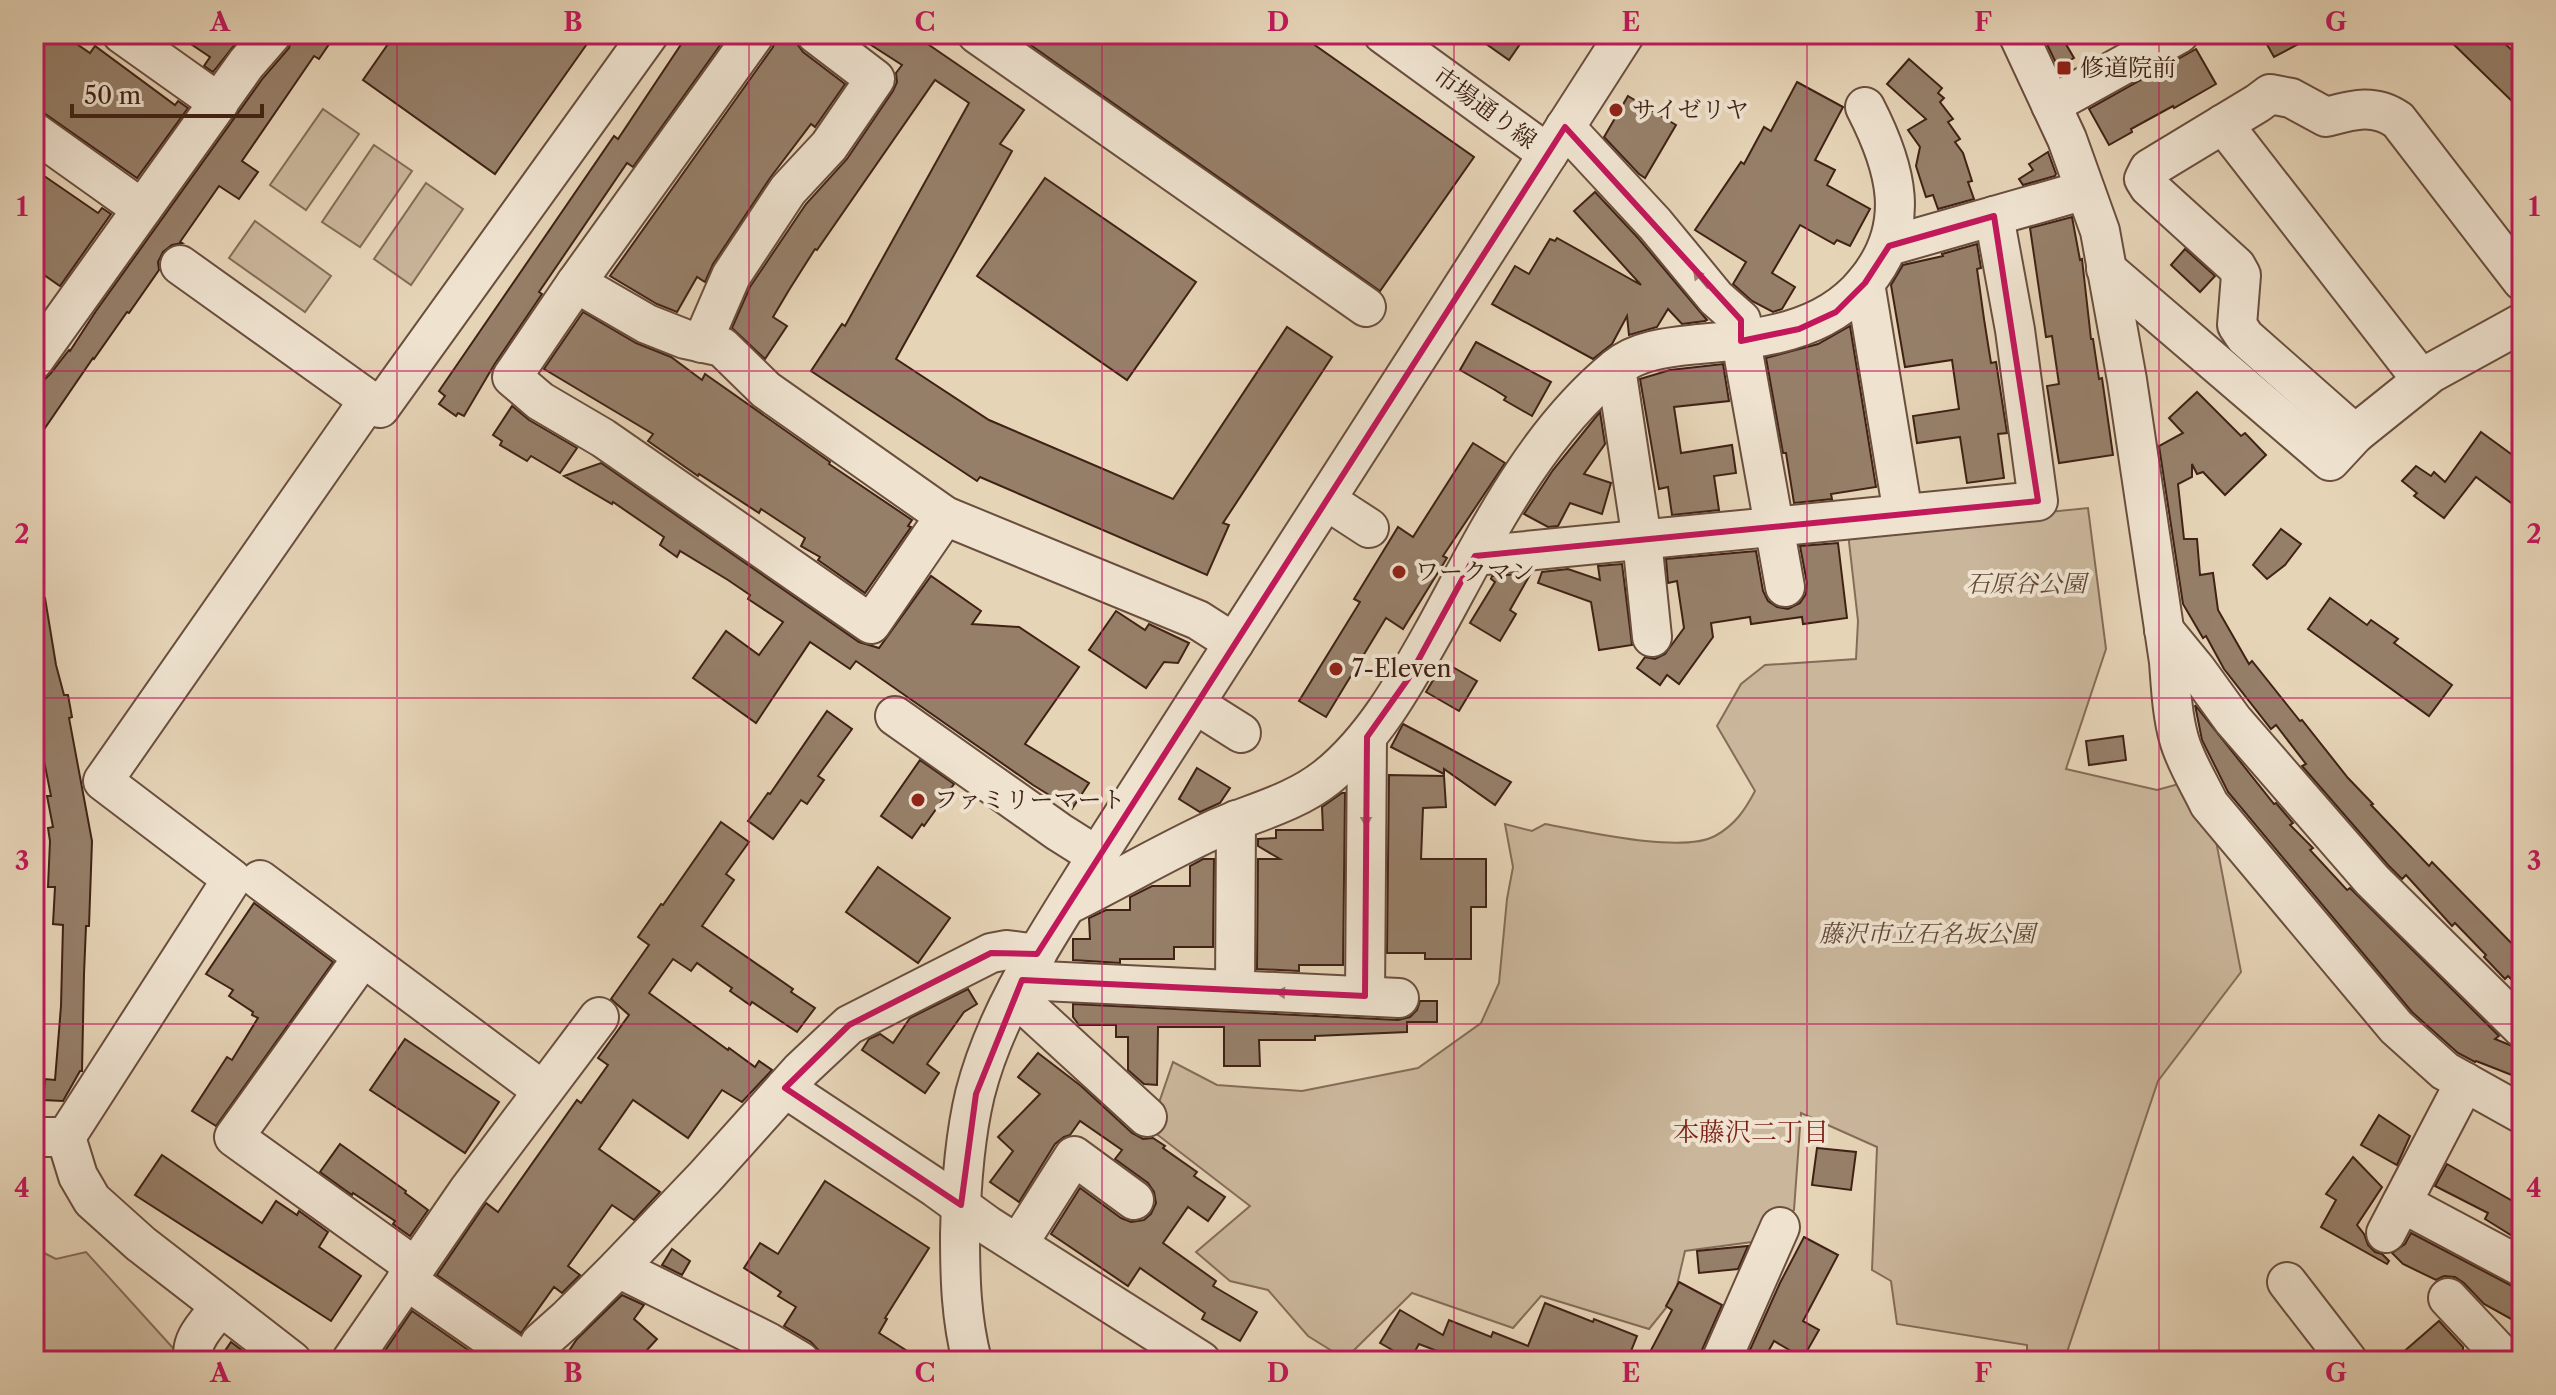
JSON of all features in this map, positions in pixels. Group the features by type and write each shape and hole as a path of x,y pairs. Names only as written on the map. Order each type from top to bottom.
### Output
{"street":[{"path":"122,34 219,103"},
{"path":"34,360 47,315 142,209 272,34"},
{"path":"180,265 380,408 649,34"},
{"path":"755,34 512,377 540,401 603,438 871,624 945,516"},
{"path":"702,343 731,276 788,190 829,146 875,79 816,34"},
{"path":"977,34 1366,307"},
{"name":"市場通り線","path":"1383,34 1556,141 1655,224 1716,298 1741,320 1741,341 1785,587"},
{"path":"972,1361 960,1288 965,1152 976,1094 997,1033 1024,977 1097,856 1625,34"},
{"path":"2018,34 2067,139 2100,231 2127,380 2169,662 2172,708 2198,807 2396,1027 2445,1071 2522,1114"},
{"path":"2051,105 2179,34"},
{"path":"2355,434 2245,337 2237,325 2241,275 2236,266 2149,187 2144,179 2149,169 2270,94 2291,98 2326,117 2363,108 2388,113 2398,120 2522,281"},
{"path":"1067,905 1170,850 1301,795 1327,777 1367,737 1408,679 1505,500 1539,451 1575,408 1616,368 1629,359 1651,351 1741,341 1799,329 1836,312 1865,283 1889,246 1895,217 1894,178 1881,138 1865,107"},
{"path":"2223,124 2422,380"},
{"path":"34,132 142,209"},
{"path":"1889,246 2085,190"},
{"path":"1475,556 2038,501 2015,330 1994,216"},
{"path":"2106,269 2330,461 2355,434 2431,373 2522,323"},
{"path":"576,283 671,335 722,347 766,390 945,516 1198,620 1234,643"},
{"path":"1865,283 1903,514"},
{"path":"1616,368 1642,540 1652,637"},
{"path":"292,1361 141,1244 92,1200 50,1137 232,879 103,781 369,400"},
{"path":"1326,500 1369,528"},
{"path":"2164,630 2233,720 2372,880 2522,1028"},
{"path":"1195,704 1241,733"},
{"path":"895,716 1097,856"},
{"path":"1024,977 1382,997 1367,737"},
{"path":"1235,990 1236,820"},
{"path":"260,880 543,1091"},
{"path":"532,1361 540,1343 618,1268 785,1088 849,1025 991,953 1007,950 1024,977 1147,1117"},
{"path":"363,957 234,1137 523,1361"},
{"path":"351,1361 468,1191 599,1017"},
{"path":"2465,1082 2394,1218 2522,1267"},
{"path":"785,1088 1018,1244 1201,1361"},
{"path":"1018,1244 1074,1156 1134,1200"},
{"path":"1721,1361 1780,1227"},
{"path":"618,1268 800,1361"},
{"path":"2287,1282 2348,1361"},
{"path":"2448,1298 2507,1361"},
{"path":"195,1361 191,1352 194,1342 221,1306"}],"highlighted area":[{"path":"1565,127 1741,320 1741,341 1799,329 1836,312 1865,283 1889,246 1994,216 2038,501 1475,556 1408,679 1367,737 1365,996 1022,980 976,1094 961,1205 785,1088 849,1025 991,953 1037,954"}],"green space":[{"path":"323,109 359,134 306,210 270,185"},
{"path":"374,145 412,171 360,247 322,222"},
{"path":"426,183 463,209 411,285 374,259"},
{"path":"255,221 331,276 305,312 229,258"},
{"name":"藤沢市立石名坂公園","path":"2088,508 2106,649 2066,769 2157,790 2197,779 2209,804 2241,972 2158,1081 2064,1361 2027,1361 2027,1345 1897,1324 1891,1281 1872,1270 1877,1147 1801,1113 1794,1210 1767,1240 1685,1251 1674,1298 1649,1329 1541,1296 1513,1328 1412,1293 1345,1359 1308,1336 1268,1290 1230,1281 1196,1252 1250,1206 1150,1129 1173,1062 1217,1085 1302,1091 1418,1068 1481,1023 1499,983 1513,867 1505,824 1532,831 1545,824 1607,836 1680,843 1715,836 1739,816 1755,791 1717,726 1741,684 1765,665 1856,659 1858,621 1848,533"},
{"path":"34,1248 56,1259 86,1252 173,1348 178,1361 34,1361"}],"building":[{"path":"34,34 62,34 90,53 95,46 175,105 178,101 188,108 137,178 34,106"},
{"path":"176,34 243,34 213,72 204,66 210,57"},
{"path":"293,34 336,34 319,59 314,56 242,161 258,172 239,199 219,186 182,243 172,245 163,252 158,262 159,270 34,444 34,382 44,380 70,351 263,78 289,48"},
{"path":"395,34 594,34 495,174 363,80"},
{"path":"688,34 728,34 633,167 627,163 539,292 542,294 464,416 458,413 456,416 439,404 445,396 439,391 614,136 618,139"},
{"path":"777,34 784,34 795,41 803,52 845,84 815,127 811,124 770,178 713,264 705,282 697,277 677,312 657,304 610,276 773,47"},
{"path":"854,34 913,34 1024,110 1000,144 1012,151 896,359 989,420 1173,499 1287,327 1332,357 1223,523 1229,525 1207,575 980,477 977,481 811,371 842,324 845,326 969,103 935,80 789,290 773,317 787,326 765,359 732,328 750,287 806,204 847,159 897,82 896,73 902,65"},
{"path":"1015,34 1299,34 1474,157 1380,291"},
{"path":"1472,34 1527,34 1509,60"},
{"path":"2042,34 2060,34 2074,58 2058,67"},
{"path":"2261,34 2317,34 2274,57"},
{"path":"2443,34 2495,34 2522,60 2522,111"},
{"path":"2196,49 2216,84 2131,129 2132,132 2109,145 2089,109"},
{"path":"1909,59 1942,88 1938,93 1944,98 1940,102 1953,119 1948,122 1960,139 1955,142 1963,153 1974,199 1938,209 1933,195 1926,197 1916,166 1920,147 1908,130 1926,119 1887,84"},
{"path":"1797,82 1843,107 1815,160 1835,170 1827,185 1870,209 1850,246 1837,240 1834,244 1800,225 1772,273 1795,287 1782,309 1773,312 1752,301 1733,284 1746,262 1695,230 1741,162 1744,164 1764,127 1771,131"},
{"path":"1628,96 1676,125 1645,178 1604,137"},
{"path":"2048,152 2055,176 2023,185 2019,179 2033,170 2029,164"},
{"path":"34,169 98,213 102,208 111,214 60,286 34,268"},
{"path":"1045,178 1196,282 1127,380 977,276"},
{"path":"1595,192 1707,320 1682,324 1668,309 1657,327 1629,335 1627,316 1612,344 1593,359 1492,304 1515,266 1529,274 1550,239 1555,241 1557,238 1641,285 1574,211"},
{"path":"2072,217 2082,259 2091,339 2099,379 2102,378 2113,455 2059,463 2047,386 2059,384 2052,336 2046,337 2030,228"},
{"path":"1977,244 1984,319 1991,363 1996,362 2007,433 1998,434 2004,478 1967,483 1960,437 1917,443 1913,416 1959,409 1952,360 1905,367 1891,285 1903,265"},
{"path":"2185,249 2215,276 2200,292 2171,265"},
{"path":"583,312 636,343 671,357 702,380 705,374 912,520 908,526 911,527 865,593 801,546 805,538 761,509 759,513 698,476 648,441 653,434 544,369"},
{"path":"1850,326 1876,487 1831,494 1832,499 1794,503 1766,358 1818,344"},
{"path":"1476,342 1551,382 1532,416 1460,370"},
{"path":"1723,364 1729,401 1674,407 1681,453 1732,445 1736,473 1714,476 1719,510 1672,515 1668,487 1659,489 1640,379 1670,370"},
{"path":"2197,392 2241,436 2245,433 2266,455 2225,495 2203,472 2197,474 2192,464 2192,477 2178,484 2184,539 2197,539 2200,575 2213,573 2218,610 2249,664 2252,661 2371,805 2429,866 2432,862 2522,954 2522,990 2508,976 2505,979 2484,957 2486,955 2455,923 2452,926 2406,875 2402,879 2388,865 2302,766 2306,764 2276,725 2271,729 2224,669 2183,604 2159,446 2183,433 2169,418"},
{"path":"512,406 529,420 577,448 560,473 531,456 527,461 500,445 502,441 493,435"},
{"path":"1600,412 1605,444 1584,474 1611,483 1602,514 1570,503 1558,526 1548,527 1524,514 1553,470"},
{"path":"2481,432 2522,462 2522,511 2476,477 2444,518 2414,496 2417,493 2402,481 2416,466 2431,476 2434,472 2445,482"},
{"path":"1473,443 1505,463 1443,556 1447,558 1403,629 1386,618 1326,717 1299,701 1360,602 1354,599 1398,527 1413,537"},
{"path":"601,463 859,642 879,648 931,576 981,611 972,624 1019,627 1079,667 1025,744 1089,783 1072,809 856,661 850,669 810,642 756,723 693,678 726,631 759,655 783,622 748,599 750,595 728,580 680,551 677,557 660,545 664,537 613,502 564,476"},
{"path":"2281,529 2301,544 2285,565 2267,579 2253,565"},
{"path":"1838,543 1847,618 1803,624 1802,617 1751,624 1750,617 1711,623 1713,637 1679,684 1667,675 1660,685 1637,668 1645,657 1655,659 1665,654 1684,628 1677,581 1668,583 1666,559 1756,551 1763,591 1768,601 1788,609 1800,603 1806,594 1800,546"},
{"path":"1622,564 1632,645 1599,650 1591,602 1538,583 1542,572 1568,569 1600,580 1598,566"},
{"path":"1531,573 1510,610 1516,614 1500,641 1470,623 1495,582 1492,576"},
{"path":"45,598 56,665 64,695 68,695 72,717 69,718 92,841 82,1071 63,1101 43,1100 45,1079 55,1080 63,925 53,924 55,887 48,887 48,828 53,827 47,796 51,796 43,756 38,757 34,736 34,599"},
{"path":"2330,598 2367,625 2371,620 2398,639 2394,643 2452,685 2429,716 2308,629"},
{"path":"1116,611 1145,630 1149,624 1189,643 1178,663 1164,662 1146,688 1089,650"},
{"path":"1444,662 1477,681 1459,711 1426,692"},
{"path":"2195,705 2274,804 2293,823 2290,825 2313,848 2310,850 2347,890 2350,888 2499,1036 2495,1039 2522,1050 2522,1079 2458,1053 2412,1012 2228,792 2202,740"},
{"path":"827,711 852,729 818,776 824,780 807,804 801,800 773,839 748,821"},
{"path":"1403,724 1511,782 1495,805 1444,769 1444,774 1391,747"},
{"path":"2123,736 2126,760 2089,765 2086,741"},
{"path":"920,760 954,784 912,838 881,816"},
{"path":"1197,768 1230,788 1220,803 1200,812 1179,799"},
{"path":"1389,775 1444,776 1446,807 1423,808 1421,859 1486,859 1486,907 1471,907 1471,959 1425,959 1425,953 1387,953"},
{"path":"1345,793 1343,965 1299,965 1299,971 1257,969 1258,859 1280,859 1258,846 1258,839 1276,838 1276,830 1323,830 1322,807"},
{"path":"721,822 749,842 726,874 734,880 702,926 793,989 791,992 815,1008 797,1032 752,1002 750,1005 697,963 691,971 673,959 649,993 755,1067 759,1061 772,1070 742,1102 722,1090 688,1138 633,1100 599,1149 660,1192 634,1220 612,1205 568,1266 580,1275 562,1293 554,1287 521,1333 437,1275 486,1203 498,1212 577,1100 581,1103 608,1065 598,1058 629,1015 611,999 649,945 638,937"},
{"path":"1203,859 1214,859 1213,947 1174,947 1174,959 1120,959 1120,963 1073,960 1073,939 1090,939 1089,918 1106,910 1130,910 1130,897 1152,886 1190,886 1190,866"},
{"path":"878,867 950,918 918,963 846,912"},
{"path":"254,903 333,962 216,1126 192,1111 227,1057 232,1060 258,1018 229,996 233,990 206,974"},
{"path":"968,989 977,1004 964,1012 927,1064 939,1073 925,1093 862,1050 869,1039 880,1034 893,1043 910,1018"},
{"path":"1420,1001 1437,1001 1437,1022 1407,1022 1407,1032 1315,1036 1315,1040 1259,1040 1260,1066 1224,1066 1224,1027 1158,1027 1157,1085 1144,1084 1128,1070 1128,1037 1116,1037 1116,1025 1079,1025 1073,1017 1073,1004 1398,1020 1410,1017"},
{"path":"405,1039 499,1102 465,1153 370,1090"},
{"path":"1038,1053 1081,1086 1132,1133 1143,1139 1153,1138 1165,1146 1163,1148 1197,1172 1194,1176 1225,1197 1208,1221 1188,1207 1163,1243 1216,1281 1213,1286 1257,1312 1240,1341 1202,1319 1205,1313 1140,1268 1128,1286 1051,1234 1080,1188 1131,1222 1144,1220 1156,1203 1148,1183 1115,1159 1122,1150 1080,1121 1070,1135 1055,1144 1019,1202 990,1182 1013,1151 998,1137 1040,1094 1018,1077"},
{"path":"2379,1115 2410,1136 2397,1165 2361,1145"},
{"path":"340,1144 428,1210 410,1236 393,1224 395,1221 320,1172"},
{"path":"1817,1148 1856,1152 1851,1190 1812,1185"},
{"path":"162,1155 262,1223 276,1201 297,1215 299,1211 328,1232 319,1247 361,1276 331,1321 135,1195"},
{"path":"2353,1157 2382,1187 2357,1225 2368,1245 2389,1261 2387,1264 2321,1227 2336,1200 2326,1194"},
{"path":"2447,1164 2518,1204 2522,1198 2522,1242 2485,1219 2488,1213 2435,1186"},
{"path":"825,1181 929,1248 885,1318 879,1333 923,1361 833,1361 811,1342 784,1326 796,1307 778,1296 781,1292 744,1268 760,1243 778,1254"},
{"path":"2411,1233 2522,1289 2522,1325 2484,1304 2455,1277 2444,1276 2436,1280 2403,1264 2392,1253 2405,1244"},
{"path":"1804,1237 1838,1255 1803,1321 1819,1330 1803,1358 1774,1341 1763,1361 1745,1361 1780,1283"},
{"path":"1748,1246 1738,1269 1699,1273 1697,1251"},
{"path":"672,1249 690,1261 682,1275 662,1265"},
{"path":"1679,1282 1722,1305 1699,1361 1667,1361 1650,1352 1672,1310 1666,1306"},
{"path":"622,1295 644,1305 634,1319 657,1339 637,1361 562,1361 577,1339"},
{"path":"1545,1303 1637,1336 1627,1361 1463,1361 1419,1344 1410,1360 1380,1343 1400,1310 1443,1335 1449,1320 1491,1337 1493,1332 1528,1346"},
{"path":"412,1311 484,1361 378,1361"},
{"path":"2439,1321 2463,1347 2463,1353 2455,1361 2393,1361"},
{"path":"231,1342 256,1361 218,1361"}],"place":[{"name":"修道院前","path":"2064,68"},
{"name":"サイゼリヤ","path":"1616,110"},
{"name":"ワークマン","path":"1399,572"},
{"name":"7-Eleven","path":"1336,669"},
{"name":"ファミリーマート","path":"918,800"}],"district":[{"name":"本藤沢二丁目","path":"1751,1132"}],"park label":[{"name":"石原谷公園","path":"2026,584"}]}
